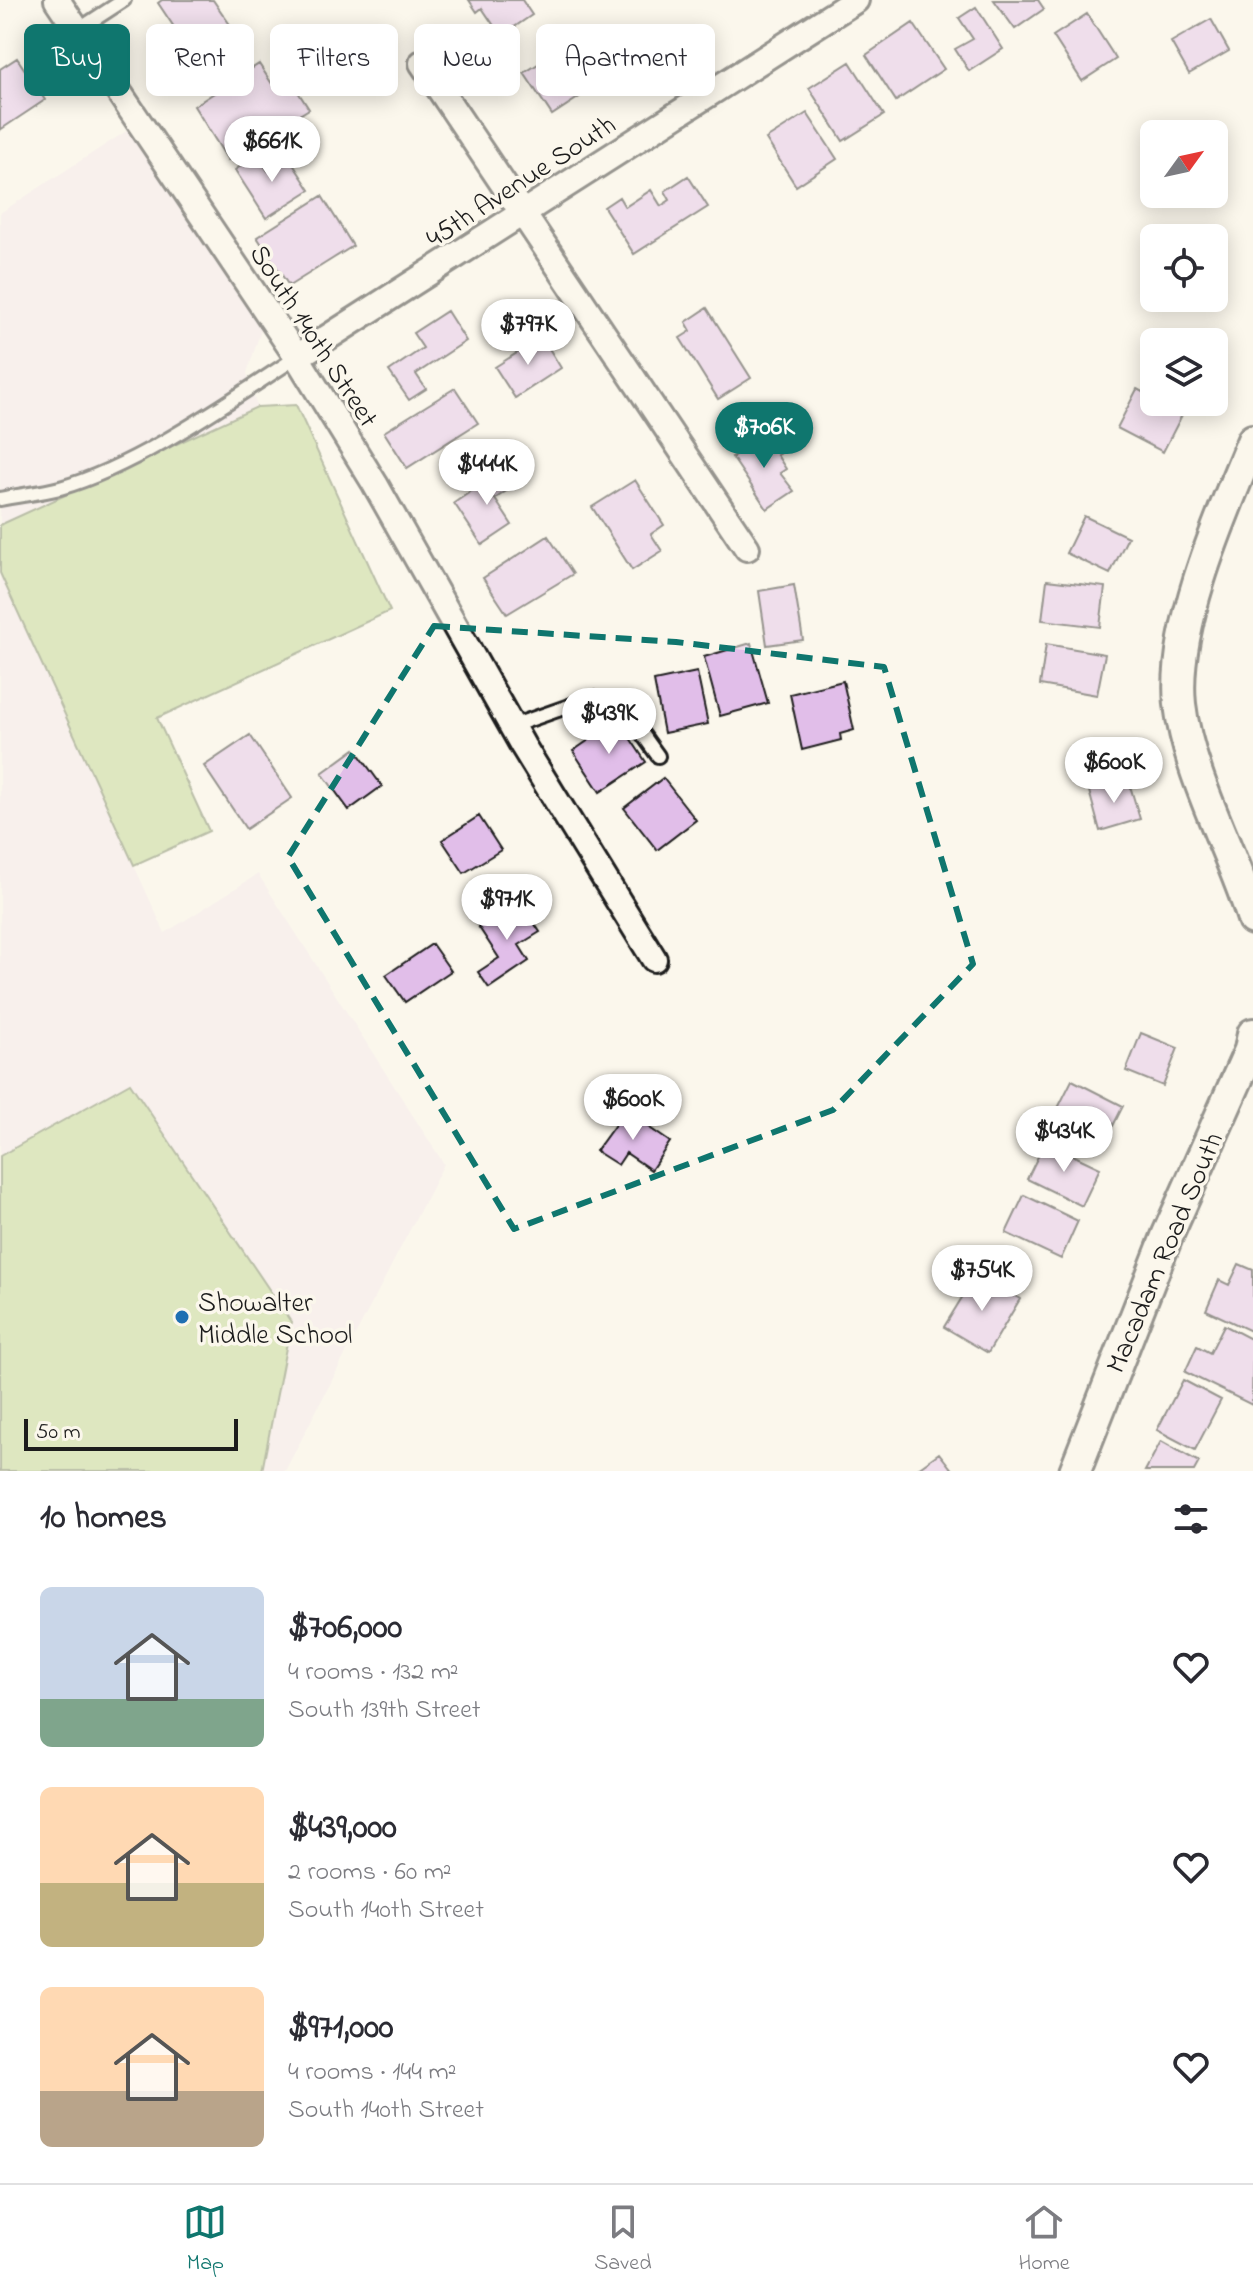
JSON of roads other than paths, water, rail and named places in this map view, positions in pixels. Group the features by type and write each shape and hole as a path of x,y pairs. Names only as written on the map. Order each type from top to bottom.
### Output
{"street":[{"name":"South 140th Street","path":"57,0 74,24"},
{"name":"45th Avenue South","path":"297,357 856,0"},
{"name":"South 140th Street","path":"122,96 297,357 375,484 512,726 654,959"},
{"path":"444,96 747,548"},
{"path":"1253,440 1207,557 1184,640 1180,704 1193,758 1253,919"},
{"name":"Macadam Road South","path":"1075,1471 1168,1234 1250,1050 1253,1034"}],"lane":[{"path":"87,24 124,0"},
{"path":"0,499 58,489 142,452 297,357"},
{"path":"512,726 592,698 626,711 658,756"}],"place":[{"name":"Showalter Middle School","path":"182,1317"}]}
